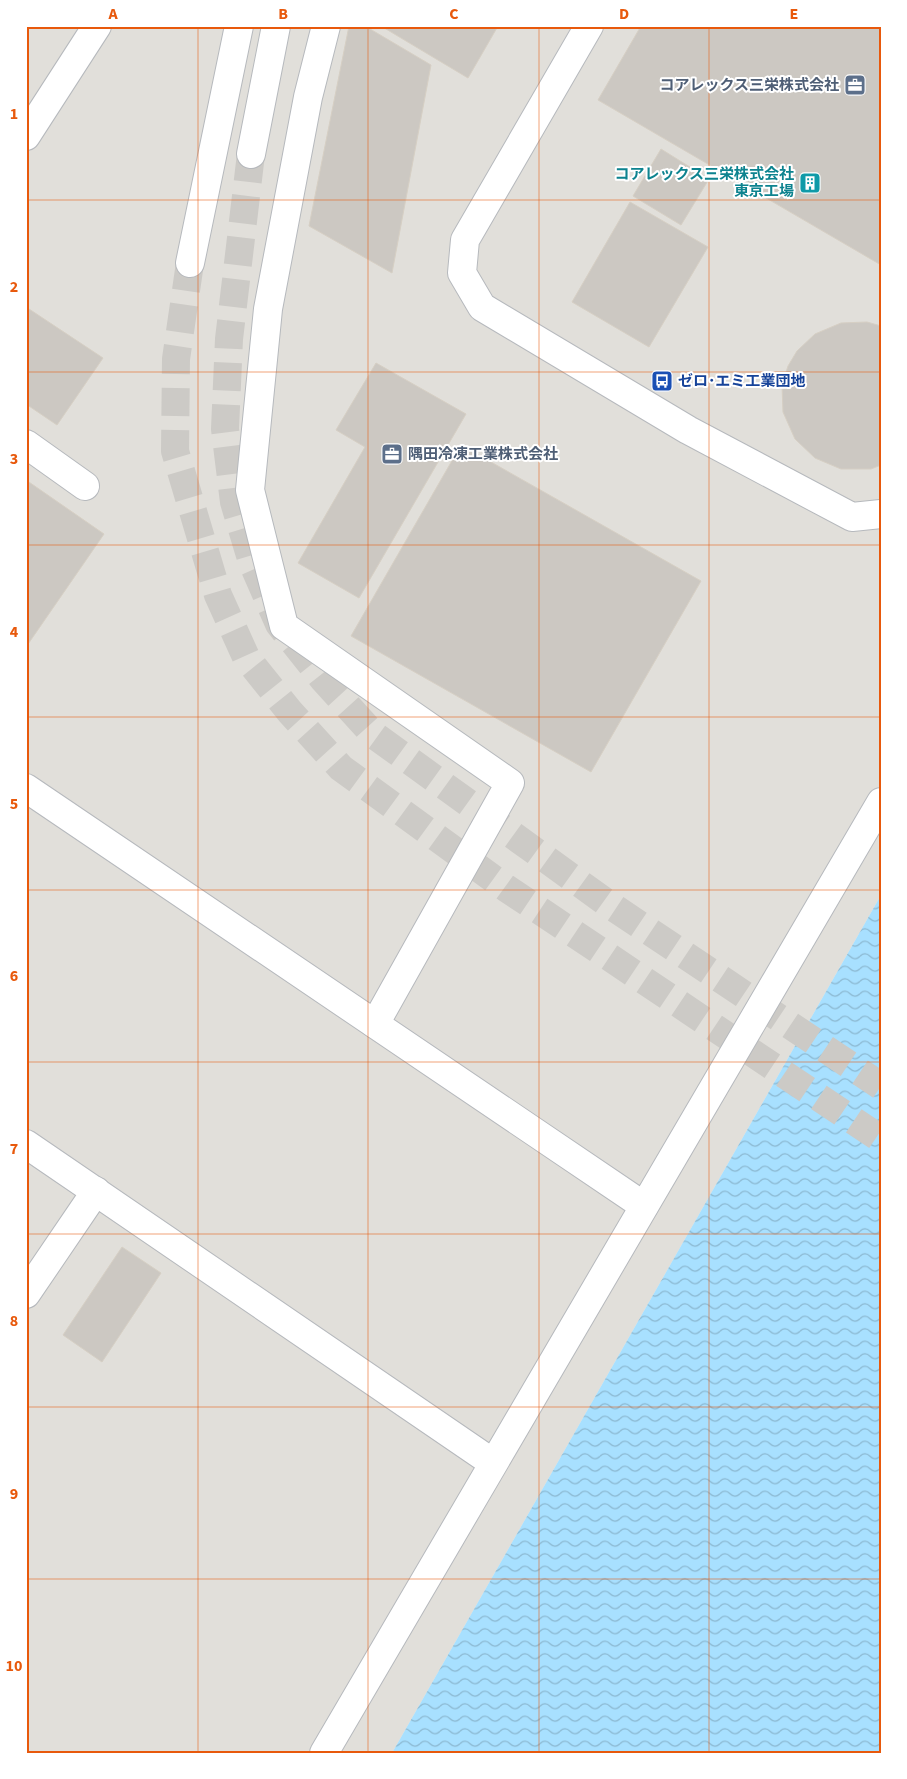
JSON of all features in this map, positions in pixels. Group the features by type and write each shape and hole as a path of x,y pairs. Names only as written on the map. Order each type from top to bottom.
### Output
{"street":[{"path":"26,136 97,26"},
{"path":"190,263 239,26"},
{"path":"251,154 276,26"},
{"path":"326,26 308,98 268,308 250,490 284,626 510,783 375,1024"},
{"path":"588,26 465,240 462,273 482,307 688,430 852,517 881,514"},
{"path":"26,444 85,486"},
{"path":"26,788 644,1206"},
{"path":"324,1753 881,802"},
{"path":"26,1144 493,1463"},
{"path":"26,1294 96,1192"}],"shaded area":[{"path":"26,26 881,26 881,895 392,1753 26,1753"}],"water":[{"path":"881,895 881,1753 392,1753"}],"building":[{"path":"349,26 365,26 431,65 392,273 309,226"},
{"path":"381,26 498,26 468,78"},
{"name":"コアレックス三栄株式会社 東京工場","path":"641,26 881,26 881,265 598,100"},
{"path":"661,149 709,179 681,225 633,196"},
{"path":"630,202 708,247 649,347 572,302"},
{"path":"26,307 103,358 57,425 26,404"},
{"path":"867,322 881,326 881,465 871,469 841,469 815,458 795,439 783,412 782,385 788,366 797,351 815,334 841,323"},
{"path":"376,363 466,414 359,598 298,563 365,447 336,430"},
{"path":"461,445 701,581 591,772 351,636"},
{"path":"26,480 104,534 26,647"},
{"path":"122,1247 161,1273 102,1362 63,1335"}],"tunnel":[{"path":"251,154 229,339 225,429 234,502 252,562 279,624 323,679 374,735 607,903 881,1086"},
{"path":"190,263 176,359 175,451 218,595 246,657 290,712 341,768 506,888 881,1139"}],"place":[{"name":"コアレックス三栄株式会社","path":"855,85"},
{"name":"コアレックス三栄株式会社 東京工場","path":"810,183"},
{"name":"ゼロ･エミ工業団地","path":"662,381"},
{"name":"隅田冷凍工業株式会社","path":"392,454"}]}
